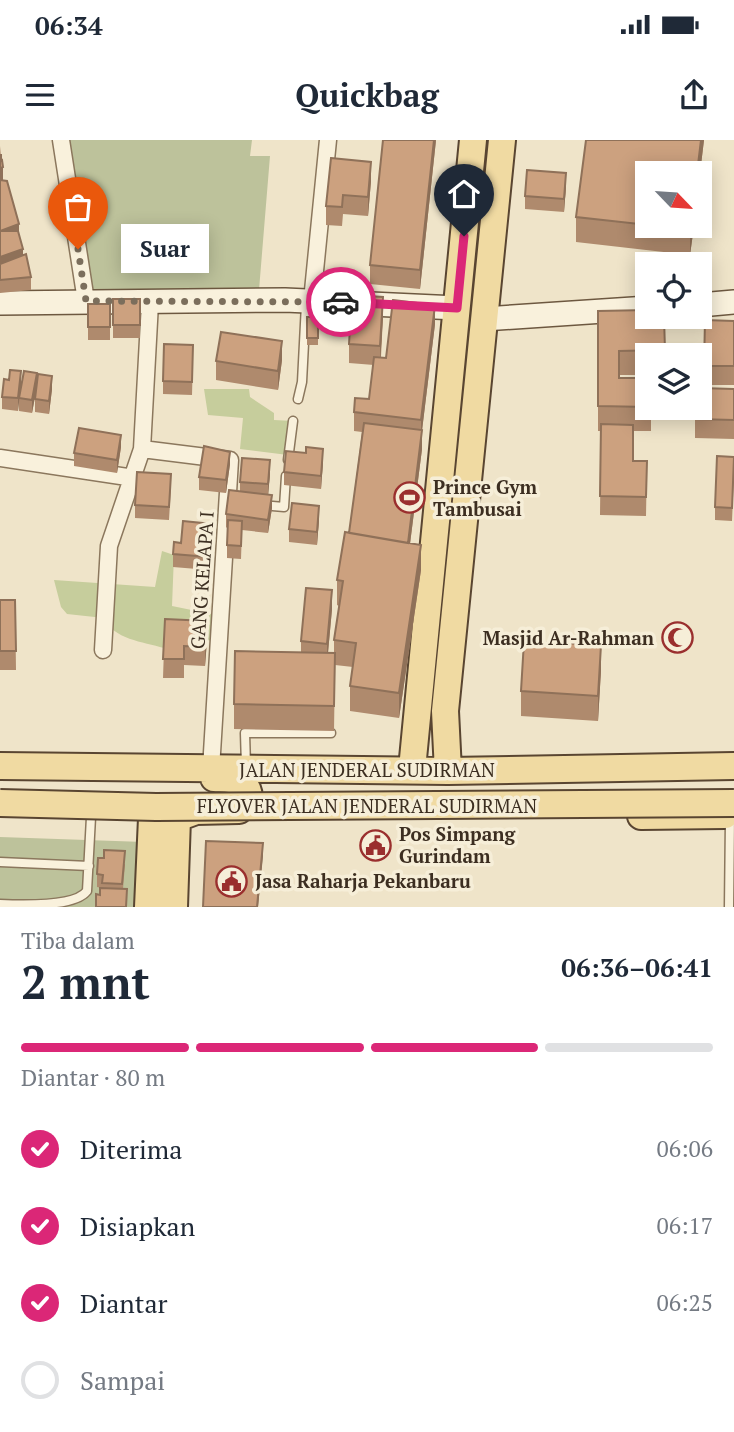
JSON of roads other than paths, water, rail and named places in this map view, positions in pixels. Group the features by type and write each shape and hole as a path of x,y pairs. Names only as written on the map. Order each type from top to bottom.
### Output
{"main road":[{"path":"434,806 412,769 473,140"},
{"path":"434,806 448,771 445,711 502,140"},
{"name":"JALAN JENDERAL SUDIRMAN","path":"0,766 448,771 734,766"},
{"path":"69,767 89,777 233,779 247,787 249,797 239,810 196,811 165,818"},
{"path":"686,817 647,809 602,808 594,802 591,793 595,783 603,779 650,778 688,768"},
{"name":"FLYOVER JALAN JENDERAL SUDIRMAN","path":"0,786 734,786"},
{"name":"FLYOVER JALAN JENDERAL SUDIRMAN","path":"0,803 156,807 733,811"},
{"path":"0,816 407,817 434,806 686,817 733,811"},
{"path":"148,907 165,818"},
{"path":"165,818 174,907"}],"street":[{"path":"61,140 86,301"},
{"path":"309,301 328,140"},
{"path":"0,303 309,301 457,308"},
{"path":"712,304 734,302"},
{"path":"103,650 109,546 142,449 150,303"},
{"path":"484,319 635,309"},
{"name":"GANG KELAPA I","path":"142,449 230,460 235,501 211,769"},
{"path":"0,458 134,478"}],"lane":[{"path":"298,398 302,382 309,301"},
{"path":"256,504 284,507 293,421"},
{"path":"246,769 246,733 331,733"},
{"path":"729,907 732,895 733,811"},
{"path":"0,904 78,904 87,891 91,817"},
{"path":"0,862 89,866"}],"place":[{"name":"Suar","path":"78,249"},
{"name":"Prince Gym Tambusai","path":"410,498"},
{"name":"Masjid Ar-Rahman","path":"677,638"},
{"name":"Pos Simpang Gurindam","path":"376,845"},
{"name":"Jasa Raharja Pekanbaru","path":"232,881"}]}
